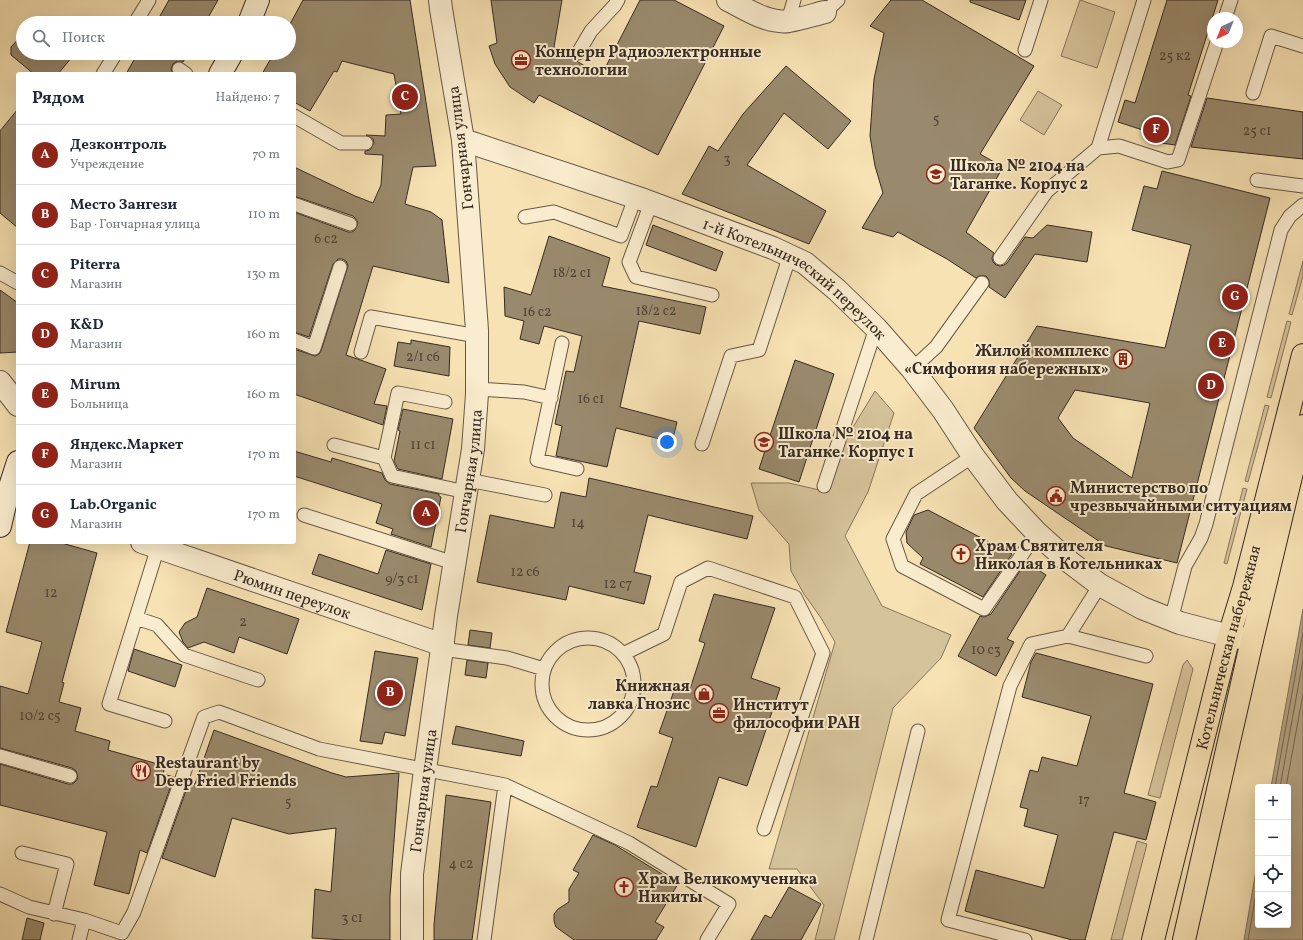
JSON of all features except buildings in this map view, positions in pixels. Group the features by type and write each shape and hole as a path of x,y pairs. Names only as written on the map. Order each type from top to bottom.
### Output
{"main road":[{"name":"Котельническая набережная","path":"1153,940 1229,636 1244,586 1303,355"},
{"name":"Котельническая набережная","path":"1184,940 1252,640 1303,426"}],"street":[{"path":"251,16 258,0"},
{"name":"Гончарная улица","path":"412,940 412,874 454,563 472,449 477,389 477,336 463,140 440,10 440,0"},
{"path":"728,0 757,15 775,20 788,21 832,6"},
{"path":"222,72 228,60"},
{"name":"1-й Котельнический переулок","path":"463,140 643,200 790,255 805,263 822,276 876,328 912,369 973,456 1007,501 1037,533 1067,560 1100,585 1142,608 1180,623 1229,636 1252,640"},
{"path":"0,382 16,402"},
{"path":"0,526 13,498 16,476"},
{"name":"Рюмин переулок","path":"150,545 443,647"}],"lane":[{"path":"139,16 149,0"},
{"path":"578,53 591,31 618,0"},
{"path":"788,21 794,0"},
{"path":"1025,50 1041,0"},
{"path":"1000,258 1047,191 1098,148 1144,0"},
{"path":"1227,12 1231,0"},
{"path":"1253,93 1271,36 1303,46"},
{"path":"1098,148 1119,146 1168,162 1178,160 1215,48"},
{"path":"104,72 112,60"},
{"path":"296,117 341,143 366,143"},
{"path":"1257,180 1303,186"},
{"path":"525,217 554,212 621,236 643,200"},
{"path":"643,200 629,262 636,277 712,295"},
{"path":"296,205 350,224"},
{"path":"1171,620 1185,566 1201,538 1206,524 1281,230 1290,216 1303,205"},
{"path":"702,444 731,356 759,350 790,255"},
{"path":"296,341 314,348 340,267"},
{"path":"0,273 16,282"},
{"path":"912,369 936,347 982,283"},
{"path":"361,352 371,317 477,336"},
{"path":"824,486 876,328"},
{"path":"562,343 537,460 577,468"},
{"path":"477,389 524,392 550,398"},
{"path":"445,402 398,393 384,458 392,476 545,495"},
{"path":"334,445 384,458"},
{"path":"973,456 916,494 893,539 902,566 984,609 1037,533"},
{"path":"304,515 454,563"},
{"path":"150,545 136,618 109,704 165,721"},
{"path":"623,654 664,634 681,582 708,568 795,598 823,653 764,829"},
{"path":"1068,636 1100,585"},
{"path":"136,618 157,625 184,655 258,680"},
{"path":"1025,940 948,920 1010,686 1031,644 1068,636 1146,656"},
{"path":"579,638 592,638 603,640 614,646 623,654 630,664 634,676 635,688 627,711 618,720 597,730 584,731 562,723 553,715 546,704 542,693 541,681 549,658 558,649 568,642 579,638"},
{"path":"443,647 507,658 544,669"},
{"path":"0,894 29,907 84,920 126,936 204,717 219,712 319,749 505,785 629,843 729,904 707,940"},
{"path":"866,940 918,731"},
{"path":"0,756 70,776"},
{"path":"484,940 505,785"},
{"path":"22,853 67,864 54,914"},
{"path":"79,940 84,920"}],"shaded area":[{"path":"1080,0 1115,12 1097,68 1061,56"},
{"path":"1038,91 1062,105 1044,135 1020,120"},
{"path":"1303,261 1303,276 1292,315 1289,314"},
{"path":"1287,321 1291,322 1271,398 1267,397"},
{"path":"875,391 894,413 868,492 845,536 882,606 951,635 941,658 893,708 834,940 815,940 824,905 797,869 769,869 835,642 791,571 789,544 759,510 751,483 789,483 828,492 847,437"},
{"path":"1265,405 1269,406 1248,482 1245,481"},
{"path":"1243,488 1247,489 1227,564 1224,563"},
{"path":"1187,660 1193,669 1160,798 1148,795 1183,665"},
{"path":"1137,841 1147,844 1122,940 1111,940"}],"water":[{"path":"1303,609 1303,940 1244,940 1255,876 1255,928 1291,928 1291,784 1272,784"}],"place":[{"name":"Концерн Радиоэлектронные технологии","path":"521,60"},
{"name":"Piterra","path":"405,97"},
{"name":"Яндекс.Маркет","path":"1156,130"},
{"name":"Школа № 2104 на Таганке. Корпус 2","path":"936,174"},
{"name":"Lab.Organic","path":"1235,297"},
{"name":"Mirum","path":"1222,344"},
{"name":"Жилой комплекс «Симфония набережных»","path":"1123,359"},
{"name":"K&D","path":"1211,386"},
{"name":"Школа № 2104 на Таганке. Корпус 1","path":"764,442"},
{"name":"Министерство по чрезвычайными ситуациям","path":"1056,496"},
{"name":"Дезконтроль","path":"426,513"},
{"name":"Храм Святителя Николая в Котельниках","path":"961,554"},
{"name":"Место Зангези","path":"390,693"},
{"name":"Книжная лавка Гнозис","path":"704,694"},
{"name":"Институт философии РАН","path":"719,713"},
{"name":"Restaurant by Deep Fried Friends","path":"141,771"},
{"name":"Храм Великомученика Никиты","path":"624,887"}]}
